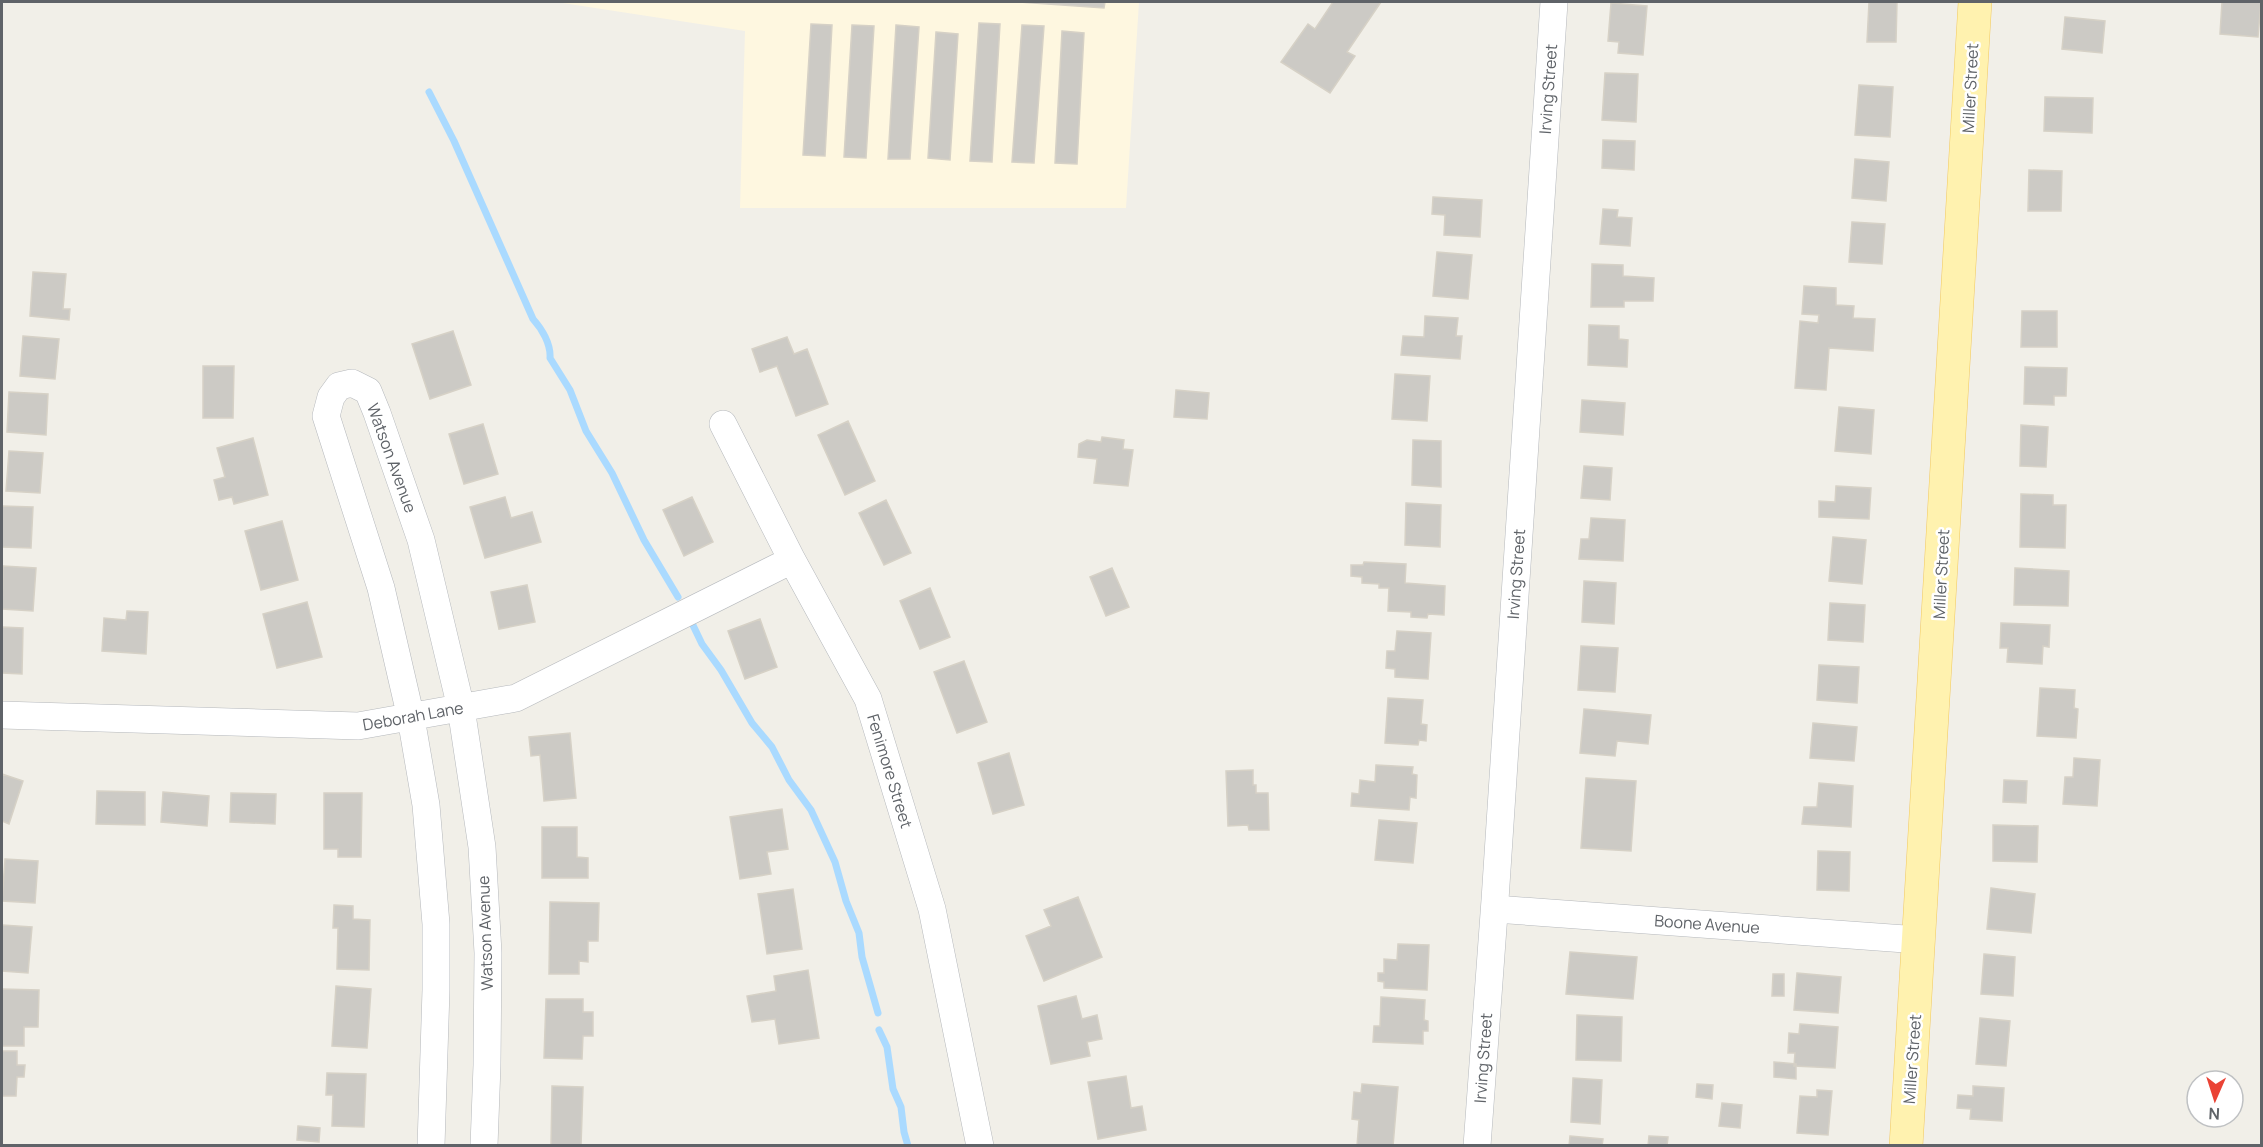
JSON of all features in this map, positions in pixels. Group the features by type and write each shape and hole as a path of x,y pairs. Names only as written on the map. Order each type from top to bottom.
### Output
{"main road":[{"name":"Miller Street","path":"1906,1146 1975,2"}],"street":[{"name":"Irving Street","path":"1477,1146 1495,909 1554,2"},
{"name":"Watson Avenue","path":"431,1146 436,990 435,924 426,805 411,718 381,588 326,416 331,397 339,387 352,383 368,391 421,540 462,708 482,847 488,953 484,1146"},
{"name":"Fenimore Street","path":"723,424 792,561 868,699 932,909 980,1146"},
{"name":"Deborah Lane","path":"2,715 358,726 516,698 792,561"},
{"name":"Boone Avenue","path":"1495,909 1919,940"}],"shaded area":[{"path":"556,2 1139,2 1126,208 740,208 745,31"}],"building":[{"path":"1019,2 1105,2 1104,8"},
{"path":"1333,2 1381,2 1347,52 1355,56 1330,93 1281,62 1308,24 1315,29"},
{"path":"1869,2 1897,2 1896,42 1867,42"},
{"path":"2222,2 2261,2 2258,37 2220,34"},
{"path":"1611,3 1647,6 1643,55 1618,53 1619,42 1608,41"},
{"path":"2065,17 2105,21 2102,53 2062,49"},
{"path":"979,23 1000,24 992,162 970,161"},
{"path":"811,24 832,25 825,156 803,155"},
{"path":"852,25 874,26 866,158 844,157"},
{"path":"896,25 919,27 910,159 888,159"},
{"path":"1022,25 1044,26 1034,163 1012,162"},
{"path":"1062,31 1084,33 1077,164 1055,163"},
{"path":"936,32 958,34 950,160 928,158"},
{"path":"1605,73 1638,74 1636,122 1602,120"},
{"path":"1859,85 1893,87 1890,137 1855,135"},
{"path":"2045,97 2093,98 2092,133 2044,131"},
{"path":"1603,140 1635,141 1634,170 1602,168"},
{"path":"1855,159 1889,162 1886,201 1852,198"},
{"path":"2029,170 2062,171 2061,211 2028,211"},
{"path":"1433,197 1482,200 1480,237 1444,235 1445,215 1432,214"},
{"path":"1603,209 1618,210 1617,217 1632,218 1630,246 1600,244"},
{"path":"1852,222 1885,224 1882,264 1849,262"},
{"path":"1437,252 1472,255 1468,299 1433,296"},
{"path":"1592,264 1623,265 1623,276 1654,278 1653,301 1624,301 1624,307 1591,307"},
{"path":"33,272 66,274 63,309 70,309 69,320 30,316"},
{"path":"1804,286 1836,288 1836,305 1854,306 1853,318 1875,319 1873,351 1829,348 1826,390 1795,388 1800,321 1818,323 1819,315 1802,314"},
{"path":"2022,311 2057,311 2057,347 2021,347"},
{"path":"1425,316 1458,318 1456,336 1462,336 1460,359 1401,355 1403,336 1424,337"},
{"path":"1589,325 1619,326 1619,339 1628,340 1627,367 1588,365"},
{"path":"453,331 471,385 430,399 412,344"},
{"path":"23,336 59,339 55,379 20,376"},
{"path":"787,337 794,354 807,349 828,404 796,416 777,366 760,372 752,349"},
{"path":"203,366 234,366 233,418 203,418"},
{"path":"2025,367 2067,368 2066,396 2054,396 2054,405 2024,404"},
{"path":"1395,374 1430,376 1427,421 1392,419"},
{"path":"1176,390 1209,393 1207,419 1174,417"},
{"path":"9,392 48,394 46,435 7,432"},
{"path":"1582,400 1625,403 1623,435 1580,432"},
{"path":"1839,407 1874,410 1871,454 1835,451"},
{"path":"848,421 875,481 845,495 818,435"},
{"path":"483,424 498,474 464,484 449,434"},
{"path":"2021,425 2048,427 2046,467 2020,466"},
{"path":"1102,437 1124,440 1123,449 1133,450 1128,486 1094,483 1097,459 1078,457 1079,444 1087,440 1101,442"},
{"path":"253,438 268,495 234,504 232,497 219,500 214,480 225,477 217,448"},
{"path":"1413,440 1441,441 1441,487 1412,485"},
{"path":"9,451 43,453 40,493 6,491"},
{"path":"1584,466 1612,468 1610,500 1581,498"},
{"path":"1836,486 1871,488 1869,519 1819,517 1819,501 1835,502"},
{"path":"2021,494 2053,495 2053,505 2066,505 2065,548 2020,547"},
{"path":"505,497 511,518 532,512 541,542 485,558 470,507"},
{"path":"692,497 713,542 684,556 663,510"},
{"path":"886,500 911,553 884,565 859,513"},
{"path":"1406,503 1441,505 1440,547 1405,545"},
{"path":"2,506 33,507 31,548 2,547"},
{"path":"1591,518 1625,520 1623,561 1579,559 1581,539 1589,539"},
{"path":"282,521 298,580 261,590 245,531"},
{"path":"1833,537 1866,540 1862,584 1829,581"},
{"path":"1364,562 1406,564 1405,583 1445,586 1444,615 1428,614 1427,618 1411,617 1411,612 1388,611 1389,588 1379,588 1379,584 1362,583 1362,577 1351,576 1351,565 1363,565"},
{"path":"3,566 36,568 33,611 2,609"},
{"path":"1112,568 1129,607 1106,616 1090,577"},
{"path":"2015,568 2069,571 2068,606 2014,605"},
{"path":"1584,581 1616,583 1614,624 1582,622"},
{"path":"527,585 535,622 499,629 491,592"},
{"path":"930,588 950,637 920,649 900,601"},
{"path":"307,602 322,657 277,668 263,614"},
{"path":"1830,603 1865,605 1863,642 1828,640"},
{"path":"127,611 148,612 146,654 102,651 104,618 126,620"},
{"path":"760,619 777,667 745,679 728,631"},
{"path":"2001,623 2050,625 2049,647 2043,646 2042,664 2007,662 2008,648 2000,648"},
{"path":"2,627 23,628 22,674 2,673"},
{"path":"1397,631 1431,633 1428,679 1395,677 1395,669 1386,668 1387,651 1395,651"},
{"path":"1581,646 1618,648 1615,692 1578,690"},
{"path":"964,661 987,722 957,733 934,672"},
{"path":"1819,665 1859,667 1857,703 1817,700"},
{"path":"2040,688 2075,690 2074,708 2078,709 2076,738 2037,736"},
{"path":"1388,698 1423,700 1421,724 1427,725 1426,741 1419,740 1418,745 1385,743"},
{"path":"1584,709 1651,715 1648,744 1617,741 1615,756 1580,753"},
{"path":"1813,723 1857,727 1854,761 1810,758"},
{"path":"570,733 576,798 544,801 540,755 531,756 529,737"},
{"path":"1009,753 1024,805 993,814 978,763"},
{"path":"2074,758 2100,760 2097,806 2063,804 2065,777 2073,777"},
{"path":"1376,765 1413,767 1412,774 1417,775 1416,798 1410,797 1409,810 1351,806 1352,793 1359,794 1360,780 1375,782"},
{"path":"1253,770 1253,785 1256,785 1256,793 1268,793 1269,830 1249,830 1248,825 1228,826 1226,771"},
{"path":"2,774 23,781 9,824 2,821"},
{"path":"1586,778 1636,781 1631,851 1581,848"},
{"path":"2004,780 2027,781 2026,803 2003,802"},
{"path":"1819,783 1853,786 1851,827 1802,824 1804,807 1817,807"},
{"path":"97,791 145,792 145,825 96,824"},
{"path":"163,792 209,796 207,826 161,822"},
{"path":"231,793 276,794 275,824 230,822"},
{"path":"324,793 362,793 361,857 338,857 338,849 324,849"},
{"path":"782,809 788,849 767,852 771,874 740,879 730,817"},
{"path":"1379,820 1417,823 1413,863 1375,860"},
{"path":"1993,825 2038,826 2037,862 1993,861"},
{"path":"542,827 577,827 577,857 588,858 588,878 542,878"},
{"path":"1818,851 1850,852 1849,891 1817,890"},
{"path":"5,859 38,861 35,903 2,901"},
{"path":"1991,888 2035,894 2031,933 1987,929"},
{"path":"793,889 802,949 767,954 758,894"},
{"path":"1078,897 1102,957 1044,981 1026,936 1051,926 1044,910"},
{"path":"550,902 599,903 598,941 588,941 588,962 579,961 579,974 549,974"},
{"path":"334,905 353,906 353,919 370,920 369,970 337,969 338,928 333,928"},
{"path":"2,925 32,927 28,973 2,971"},
{"path":"1398,944 1429,945 1427,990 1384,988 1384,982 1378,981 1378,973 1384,973 1384,959 1397,960"},
{"path":"1570,952 1637,957 1633,999 1566,994"},
{"path":"1984,954 2015,957 2013,996 1981,994"},
{"path":"808,970 819,1038 779,1044 775,1019 752,1022 747,996 776,991 774,976"},
{"path":"1797,973 1841,977 1838,1013 1794,1010"},
{"path":"1773,974 1784,974 1784,996 1772,996"},
{"path":"336,986 371,989 367,1048 332,1046"},
{"path":"2,989 39,990 38,1027 24,1027 24,1046 2,1046"},
{"path":"1076,996 1082,1019 1097,1015 1102,1039 1087,1042 1090,1056 1051,1064 1038,1006"},
{"path":"1381,997 1425,1000 1424,1020 1428,1021 1428,1031 1423,1031 1423,1044 1373,1042 1374,1026 1380,1026"},
{"path":"546,999 583,999 583,1012 593,1012 593,1036 583,1036 582,1059 544,1058"},
{"path":"1577,1015 1622,1017 1621,1061 1576,1060"},
{"path":"1980,1018 2010,1021 2006,1066 1976,1064"},
{"path":"1800,1024 1838,1027 1835,1068 1794,1066 1795,1053 1788,1053 1789,1033 1799,1034"},
{"path":"2,1051 17,1051 17,1065 25,1065 24,1077 17,1077 16,1096 2,1096"},
{"path":"1774,1062 1796,1064 1796,1079 1774,1077"},
{"path":"327,1073 366,1074 364,1127 332,1126 333,1095 326,1095"},
{"path":"1126,1076 1131,1108 1142,1106 1146,1130 1098,1139 1088,1082"},
{"path":"1573,1078 1602,1080 1600,1124 1571,1122"},
{"path":"1362,1084 1398,1087 1393,1146 1357,1146 1359,1120 1352,1119 1354,1092 1361,1093"},
{"path":"1697,1084 1713,1085 1712,1099 1696,1097"},
{"path":"552,1086 583,1087 581,1146 551,1146"},
{"path":"1973,1086 2004,1088 2002,1121 1970,1119 1971,1109 1957,1108 1958,1095 1973,1096"},
{"path":"1817,1090 1832,1091 1828,1135 1797,1133 1800,1096 1817,1097"},
{"path":"1722,1103 1742,1105 1740,1128 1719,1126"},
{"path":"298,1126 320,1128 319,1142 297,1140"},
{"path":"1570,1136 1603,1139 1602,1146 1569,1146"},
{"path":"1649,1136 1668,1137 1667,1146 1648,1146"}],"waterway":[{"path":"429,92 454,141 533,319 545,337 550,358 570,390 586,431 612,473 644,540 678,597"},
{"path":"690,619 702,644 721,670 752,723 772,747 789,780 811,810 835,862 846,901 859,933 862,957 878,1013"},
{"path":"879,1030 887,1047 893,1089 901,1107 908,1146"}]}
